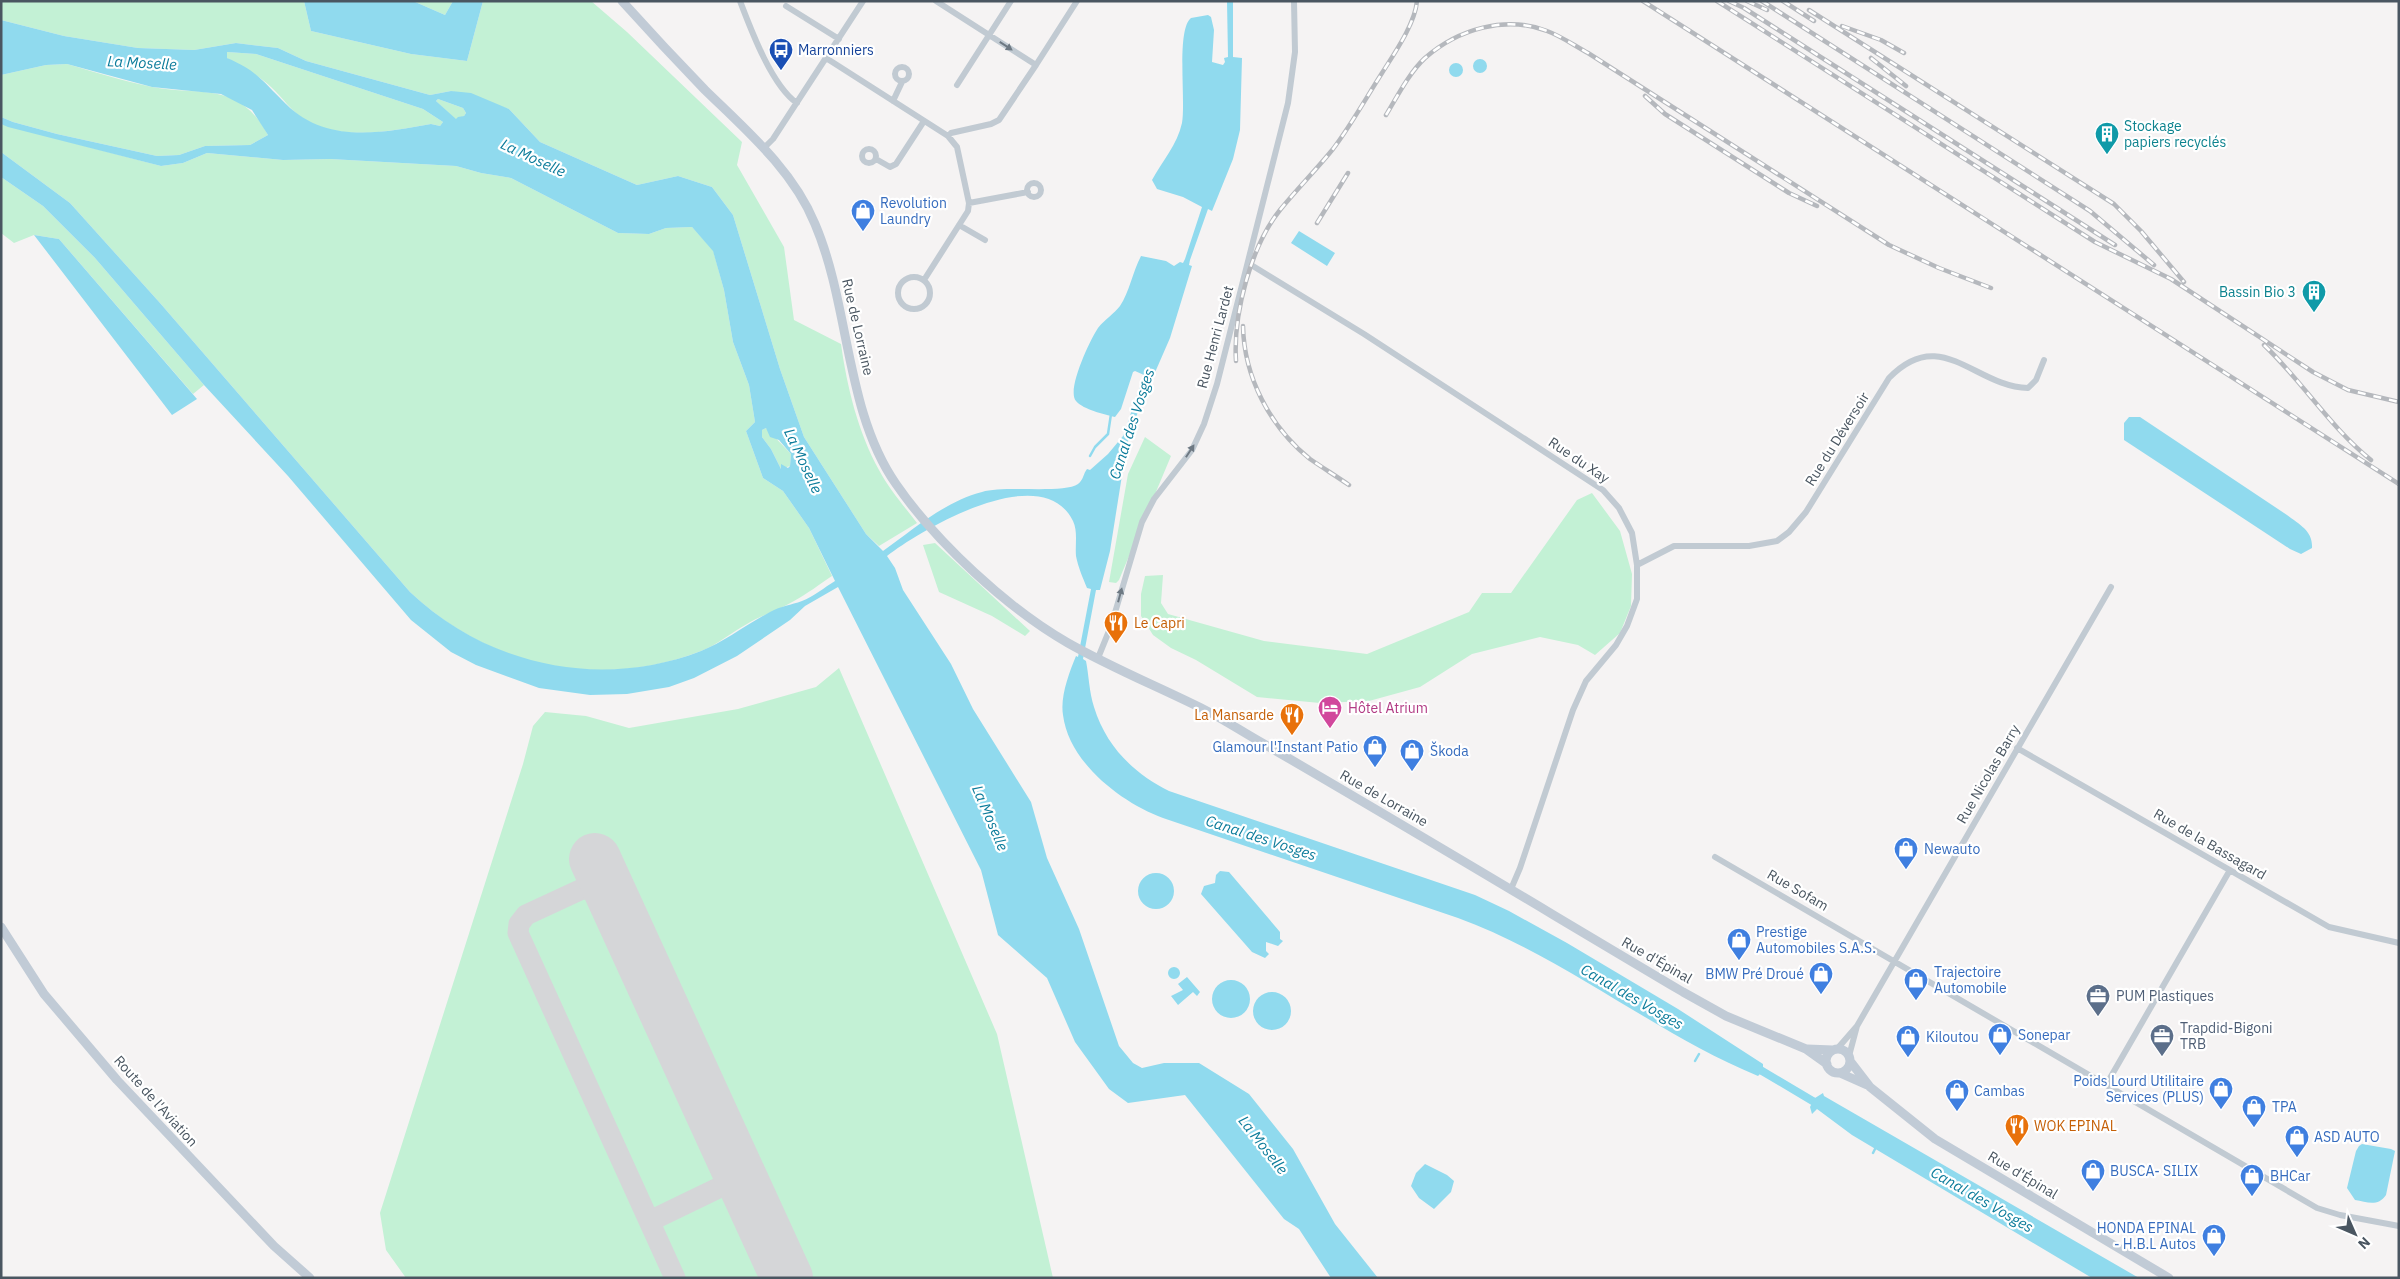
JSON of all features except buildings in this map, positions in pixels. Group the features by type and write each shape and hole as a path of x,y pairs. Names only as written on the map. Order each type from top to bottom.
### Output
{"main road":[{"name":"Rue de Lorraine","path":"622,1 764,148 796,189 814,219 835,283 860,400 871,437 882,462 916,510 943,540 1021,612 1074,646 1209,712 1604,945"},
{"name":"Route de l'Aviation","path":"1,927 44,994 117,1080 274,1246 310,1278"},
{"name":"Rue d'Épinal","path":"1604,945 1726,1016 1806,1049 1827,1064"},
{"name":"Rue d'Épinal","path":"1806,1049 1835,1050"},
{"path":"1835,1050 1844,1051 1850,1059 1848,1069 1840,1073 1832,1071 1827,1064 1828,1056 1835,1050"},
{"name":"Rue d'Épinal","path":"1850,1059 1870,1087"},
{"name":"Rue d'Épinal","path":"1840,1073 1870,1087 1934,1139 2169,1278"}],"street":[{"path":"740,1 754,38 783,90 797,103"},
{"path":"764,148 773,139 863,1"},
{"path":"936,1 1036,65"},
{"path":"957,85 1011,1"},
{"path":"948,136 951,133 991,124 999,120 1077,1"},
{"name":"Rue Henri Lardet","path":"1096,657 1105,642 1142,522 1154,499 1192,450 1204,424 1217,384 1288,103 1295,52 1294,1"},
{"path":"786,6 839,39"},
{"path":"826,58 948,136 957,147 969,203 968,210 924,280"},
{"path":"893,101 902,82"},
{"path":"876,160 890,167 896,164 924,121"},
{"path":"969,203 1028,192"},
{"path":"959,225 985,240"},
{"name":"Rue du Xay","path":"1248,263 1364,334 1603,490 1620,508 1632,534 1637,565 1637,599 1627,626 1616,645 1586,681 1511,889"},
{"path":"914,277 924,280 928,284 930,295 926,304 916,309 905,306 899,298 902,284 914,277"},
{"name":"Rue du Déversoir","path":"1637,565 1674,546 1749,546 1777,541 1789,532 1806,512 1889,378 1902,365 1917,358 1954,359 2015,388 2028,388 2036,380 2044,360"},
{"name":"Rue Nicolas Barry","path":"1835,1050 1857,1026 2111,587"},
{"name":"Rue de la Bassagard","path":"2017,748 2329,927 2399,943"},
{"name":"Rue Sofam","path":"1715,857 2317,1208 2340,1215 2399,1226"},
{"path":"2106,1085 2230,870"},
{"name":"Rue Nicolas Barry","path":"1850,1059 1857,1026"}],"green space":[{"path":"1,1 304,1 311,31 411,54 467,61 483,1 591,1 627,32 742,142 737,165 784,247 794,320 841,344 850,393 865,440 883,477 917,523 879,546 866,534 804,437 780,369 733,215 712,187 678,176 637,185 540,142 509,109 451,91 430,95 306,61 278,48 236,43 194,50 138,48 64,36 1,20"},
{"path":"413,1 453,1 445,15"},
{"path":"227,52 256,54 423,109 443,122 440,126 431,124 366,133 350,133 318,126 299,116 261,79 227,58"},
{"path":"67,64 152,87 218,94 232,98 245,106 257,118 268,135 250,145 205,146 179,155 157,156 57,134 1,117 1,75 46,65"},
{"path":"438,99 463,108 466,113 456,120 436,101"},
{"path":"1,124 161,166 183,163 207,153 283,160 330,159 456,166 481,173 511,178 618,233 649,234 666,228 692,227 713,250 724,290 733,342 749,385 755,422 746,431 763,478 783,491 809,528 832,576 799,598 741,627 719,642 701,651 662,663 623,669 584,670 546,665 510,654 474,638 441,618 410,592 160,303 70,203 1,152"},
{"path":"1,177 43,206 95,258 204,385 193,394 59,239 34,235 14,243 1,233"},
{"path":"766,428 791,454 790,466 781,469 771,449 762,437 762,430"},
{"path":"1145,437 1171,456 1119,580 1116,583 1109,582 1128,474"},
{"path":"1592,493 1620,531 1632,574 1631,606 1620,633 1595,655 1578,645 1540,637 1472,654 1420,687 1369,701 1320,703 1257,697 1196,660 1171,648 1153,635 1141,616 1141,594 1145,576 1163,575 1161,603 1168,614 1264,641 1367,654 1469,612 1482,593 1511,593 1577,500"},
{"path":"935,543 1030,631 1025,636 992,616 939,592 923,545"},
{"path":"839,668 997,1034 1053,1278 406,1278 386,1250 380,1213 523,764 533,726 545,712 586,716 629,728 738,709 816,687"}],"water":[{"path":"304,1 413,1 445,15 453,1 483,1 467,61 411,54 311,31"},
{"name":"La Moselle","path":"1227,1 1233,1 1233,57 1242,58 1240,130 1233,159 1212,211 1208,209 1190,260 1189,265 1192,266 1170,338 1153,377 1150,376 1120,465 1123,469 1110,551 1100,590 1096,590 1083,659 1086,661 1091,696 1099,721 1122,757 1144,776 1169,791 1475,895 1509,911 1567,943 1678,1009 1763,1064 1763,1068 1767,1071 1764,1076 1760,1074 1758,1076 1682,1039 1573,974 1497,934 1458,918 1163,818 1131,802 1100,779 1086,765 1067,733 1063,715 1064,693 1073,663 1076,656 1078,657 1091,589 1087,588 1077,560 1076,534 1073,521 1058,503 1036,496 1010,497 953,516 926,530 887,556 895,568 903,590 951,664 973,709 1031,802 1047,858 1079,929 1119,1046 1133,1063 1142,1068 1164,1063 1199,1063 1249,1094 1293,1149 1335,1224 1378,1278 1331,1278 1299,1229 1284,1219 1185,1095 1128,1103 1109,1089 1075,1042 1047,978 998,935 981,870 838,587 805,606 790,620 737,656 694,678 669,687 627,694 590,695 539,688 476,665 451,652 411,620 288,476 204,385 95,258 43,206 1,177 1,152 70,203 160,303 410,592 441,617 474,638 510,653 547,664 585,669 624,669 663,663 701,651 774,610 806,599 835,581 809,528 783,491 763,478 746,431 755,422 749,385 733,342 724,290 713,251 692,227 666,228 649,234 618,233 511,178 481,173 456,166 330,159 283,160 207,153 183,163 161,166 8,127 1,124 1,117 57,134 157,156 179,155 205,146 250,145 268,135 252,110 221,94 152,87 67,64 46,65 1,75 1,20 64,36 138,48 194,50 236,43 278,48 306,61 430,95 451,91 471,93 509,109 540,142 637,185 678,176 712,187 733,215 780,369 804,437 866,534 883,551 942,509 982,492 1004,489 1060,488 1078,484 1087,469 1090,470 1108,454 1123,436 1144,375 1133,372 1121,409 1115,417 1089,409 1076,401 1074,386 1090,342 1098,328 1118,309 1123,301 1141,256 1166,261 1174,266 1180,262 1183,263 1202,207 1183,197 1157,189 1152,180 1173,145 1182,123 1184,36 1186,25 1191,18 1208,15 1211,17 1214,30 1212,62 1223,65 1225,62 1224,58 1228,57","holes":["227,52 256,54 423,109 443,122 440,126 431,124 374,132 336,130 318,125 302,117 286,104 253,72 227,58","438,99 463,108 466,113 464,116 456,119 436,101","766,428 770,437 779,440 791,454 790,466 788,468 781,464 781,469 771,449 762,437 762,430"]},
{"path":"1480,59 1485,61 1487,66 1485,71 1480,73 1475,71 1473,66 1475,61"},
{"path":"1456,63 1461,65 1463,70 1461,75 1456,77 1451,75 1449,70 1451,65"},
{"path":"1299,231 1335,253 1327,266 1291,243"},
{"path":"34,235 59,239 197,399 172,415"},
{"path":"2129,417 2140,417 2301,525 2310,537 2312,548 2301,554 2290,549 2124,440 2124,423"},
{"path":"1220,871 1229,872 1280,932 1280,939 1283,941 1278,946 1266,942 1266,951 1269,954 1265,958 1252,952 1201,894 1204,886 1215,883 1216,875"},
{"path":"1156,873 1169,878 1174,891 1169,904 1156,909 1143,904 1138,891 1143,878"},
{"path":"1176,967 1179,968 1179,978 1172,979 1169,978 1168,971 1169,968"},
{"path":"1187,977 1200,992 1197,996 1193,992 1178,1005 1171,996 1183,990 1178,984"},
{"path":"1231,980 1245,985 1250,999 1245,1013 1231,1018 1217,1013 1212,999 1217,985"},
{"path":"1272,992 1286,997 1291,1011 1286,1025 1272,1030 1258,1025 1253,1011 1258,997"},
{"path":"1823,1093 1824,1096 2139,1278 2092,1278 1852,1135 1817,1109 1812,1114 1810,1107 1812,1103 1807,1101 1807,1097 1815,1098"},
{"path":"2362,1144 2395,1151 2386,1195 2383,1199 2376,1202 2355,1200 2347,1188 2356,1151"},
{"path":"1425,1164 1447,1175 1454,1181 1451,1192 1434,1209 1419,1198 1411,1186 1416,1173"}],"waterway":[{"path":"1090,456 1095,447 1108,434 1111,414"},
{"path":"1695,1061 1699,1054"},
{"name":"Canal des Vosges","path":"1757,1068 1816,1103"},
{"path":"1873,1153 1875,1149"}],"taxiway":[{"path":"611,894 598,890 582,889 526,915 519,924 518,933 675,1278"},
{"path":"650,1221 741,1177"}],"runway":[{"path":"595,859 787,1278"}],"railway":[{"path":"1236,361 1236,342 1241,302 1246,281 1260,242 1280,210 1333,149 1352,121 1403,39 1412,19 1417,1"},
{"path":"1643,1 2399,484"},
{"path":"1717,1 2095,242 2171,279 2313,372 2348,390 2399,402"},
{"path":"1729,1 1744,8 2115,245"},
{"path":"1747,1 1767,10"},
{"path":"1762,1 2090,211 2154,265"},
{"path":"1783,1 1814,21"},
{"path":"1809,10 2114,204 2141,231 2184,282"},
{"path":"1386,115 1404,85 1425,58 1452,39 1467,32 1499,25 1531,26 1563,38 1588,53 1889,245 1939,268 1991,288"},
{"path":"1842,26 1881,40 1904,53"},
{"path":"1871,58 1906,86"},
{"path":"1645,96 1665,114 1789,193 1817,206"},
{"path":"1317,223 1348,173"},
{"path":"1243,326 1248,364 1254,382 1271,416 1283,432 1310,459 1349,485"},
{"path":"2264,345 2342,433 2371,460"}],"place":[{"name":"Marronniers","path":"781,71"},
{"name":"Stockage papiers recyclés","path":"2107,155"},
{"name":"Revolution Laundry","path":"863,232"},
{"name":"Bassin Bio 3","path":"2314,313"},
{"name":"Le Capri","path":"1116,644"},
{"name":"Hôtel Atrium","path":"1330,729"},
{"name":"La Mansarde","path":"1292,736"},
{"name":"Glamour l'Instant Patio","path":"1375,768"},
{"name":"Škoda","path":"1412,772"},
{"name":"Newauto","path":"1906,870"},
{"name":"Prestige Automobiles S.A.S.","path":"1739,961"},
{"name":"BMW Pré Droué","path":"1821,995"},
{"name":"Trajectoire Automobile","path":"1916,1001"},
{"name":"PUM Plastiques","path":"2098,1017"},
{"name":"Sonepar","path":"2000,1056"},
{"name":"Trapdid-Bigoni TRB","path":"2162,1057"},
{"name":"Kiloutou","path":"1908,1058"},
{"name":"Poids Lourd Utilitaire Services (PLUS)","path":"2221,1110"},
{"name":"Cambas","path":"1957,1112"},
{"name":"TPA","path":"2254,1128"},
{"name":"WOK EPINAL","path":"2017,1147"},
{"name":"ASD AUTO","path":"2297,1158"},
{"name":"BUSCA- SILIX","path":"2093,1192"},
{"name":"BHCar","path":"2252,1197"},
{"name":"HONDA EPINAL - H.B.L Autos","path":"2214,1257"}]}
